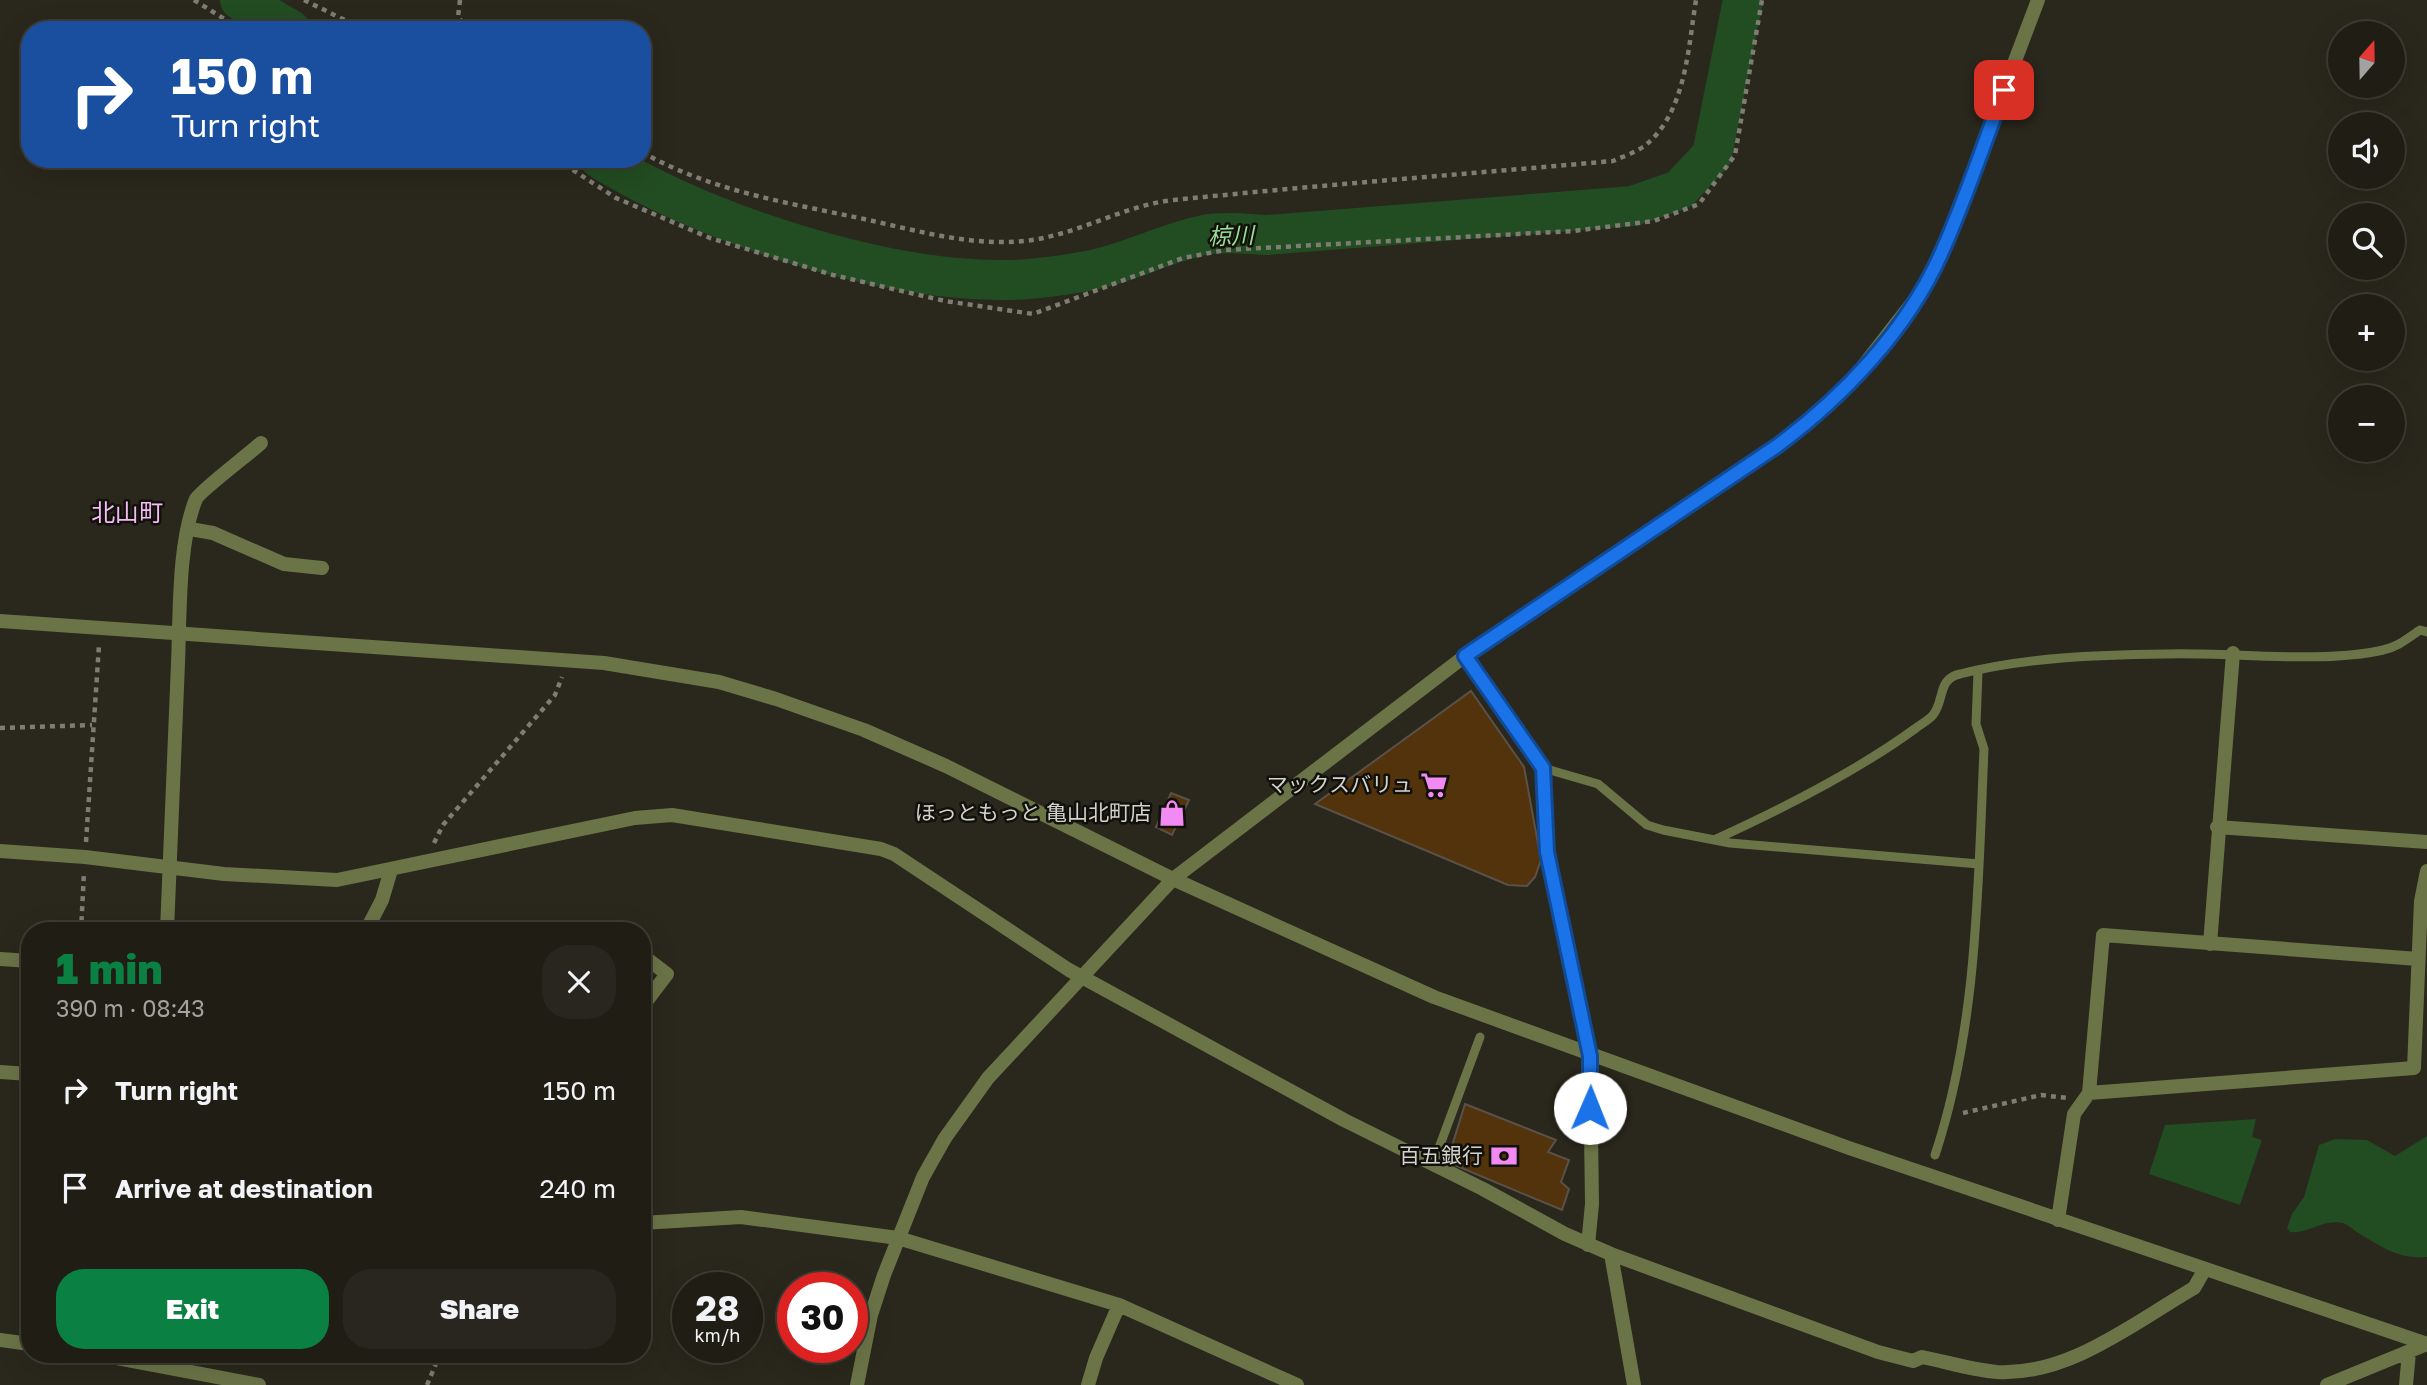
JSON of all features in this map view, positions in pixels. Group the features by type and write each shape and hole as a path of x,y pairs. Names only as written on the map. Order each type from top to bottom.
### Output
{"street":[{"path":"857,1385 871,1315 898,1238 923,1177 963,1110 1034,1027 1084,977 1172,878 1465,656 1777,446 1819,412 1853,379 1916,298 1941,256 2038,0"},
{"path":"167,922 179,633 183,566 190,529 197,496 240,464 261,443"},
{"path":"190,529 213,533 284,564 322,568"},
{"path":"0,621 569,660 663,671 719,682 864,730 946,766 1172,878 1434,997 1590,1056 2058,1220 2427,1344"},
{"path":"2210,944 2217,827 2233,653"},
{"path":"1465,656 1543,768 1547,852 1590,1056 1592,1204 1588,1245"},
{"path":"0,851 337,880 635,818 672,815 881,849 894,854 1084,977 1343,1120 1588,1245 1878,1352 1913,1361 1922,1357 1997,1372 2029,1370 2081,1354 2193,1287 2205,1269"},
{"path":"2217,827 2427,842"},
{"path":"371,922 382,900 391,870"},
{"path":"2087,1097 2414,1068 2421,901 2427,871"},
{"path":"2058,1220 2074,1114 2087,1097 2103,935 2418,959"},
{"path":"0,959 21,960"},
{"path":"651,961 667,974 651,995"},
{"path":"0,1072 21,1073"},
{"path":"651,1222 741,1217 898,1238 1119,1305 1297,1385"},
{"path":"1611,1254 1634,1385"},
{"path":"1088,1385 1096,1358 1119,1305"},
{"path":"0,1339 21,1342"},
{"path":"2327,1385 2427,1344"},
{"path":"2406,1385 2409,1352"},
{"path":"143,1363 259,1385"}],"lane":[{"path":"1716,839 1844,772 1915,729 1933,714 1948,678 2035,660 2233,653 2328,656 2382,650 2401,644 2420,630 2427,632"},
{"path":"1935,1155 1948,1116 1969,979 1979,864 1984,749 1976,724 1978,672"},
{"path":"1543,768 1598,784 1647,825 1730,843 1979,864"},
{"path":"1433,1164 1480,1037"}],"path":[{"path":"194,0 228,21"},
{"path":"304,0 347,21"},
{"path":"460,0 458,17 461,21"},
{"path":"651,157 665,165 760,197 943,237 989,242 1032,240 1165,201 1613,161 1642,147 1660,130 1676,101 1683,78 1696,0"},
{"path":"570,168 616,198 710,239 833,275 945,301 1033,314 1183,258 1225,250 1573,231 1654,221 1699,204 1735,155 1762,0"},
{"path":"81,922 100,626"},
{"path":"424,863 443,825 517,735 555,695 569,660"},
{"path":"0,728 92,725"},
{"path":"1948,1116 2041,1095 2087,1097"},
{"path":"427,1385 436,1363"}],"shaded area":[{"path":"2256,1119 2252,1137 2262,1140 2240,1205 2149,1174 2165,1125"},
{"path":"2427,1136 2427,1257 2390,1251 2343,1223 2329,1223 2297,1232 2290,1232 2287,1228 2292,1214 2304,1197 2319,1145 2335,1139 2367,1140 2395,1156"}],"building":[{"name":"マックスバリュ","path":"1471,691 1524,767 1541,860 1535,877 1527,886 1508,885 1315,804"},
{"name":"ほっともっと 亀山北町店","path":"1171,793 1189,800 1172,835 1156,827"},
{"name":"百五銀行","path":"1465,1104 1556,1140 1548,1152 1569,1160 1561,1182 1569,1189 1562,1210 1447,1162"}],"waterway":[{"name":"椋川","path":"240,0 276,21"},
{"name":"椋川","path":"616,168 689,205 792,243 899,270 998,280 1031,279 1087,271 1211,234 1267,235 1633,206 1679,190 1712,155 1743,0"}],"place":[{"name":"マックスバリュ","path":"1434,785"},
{"name":"ほっともっと 亀山北町店","path":"1172,813"},
{"name":"百五銀行","path":"1504,1156"}],"district":[{"name":"北山町","path":"127,513"}],"route":[{"path":"1590,1108 1590,1056 1547,852 1543,768 1465,656 1777,446 1803,427 1853,379 1878,351 1916,298 1941,256 2004,90"}]}
